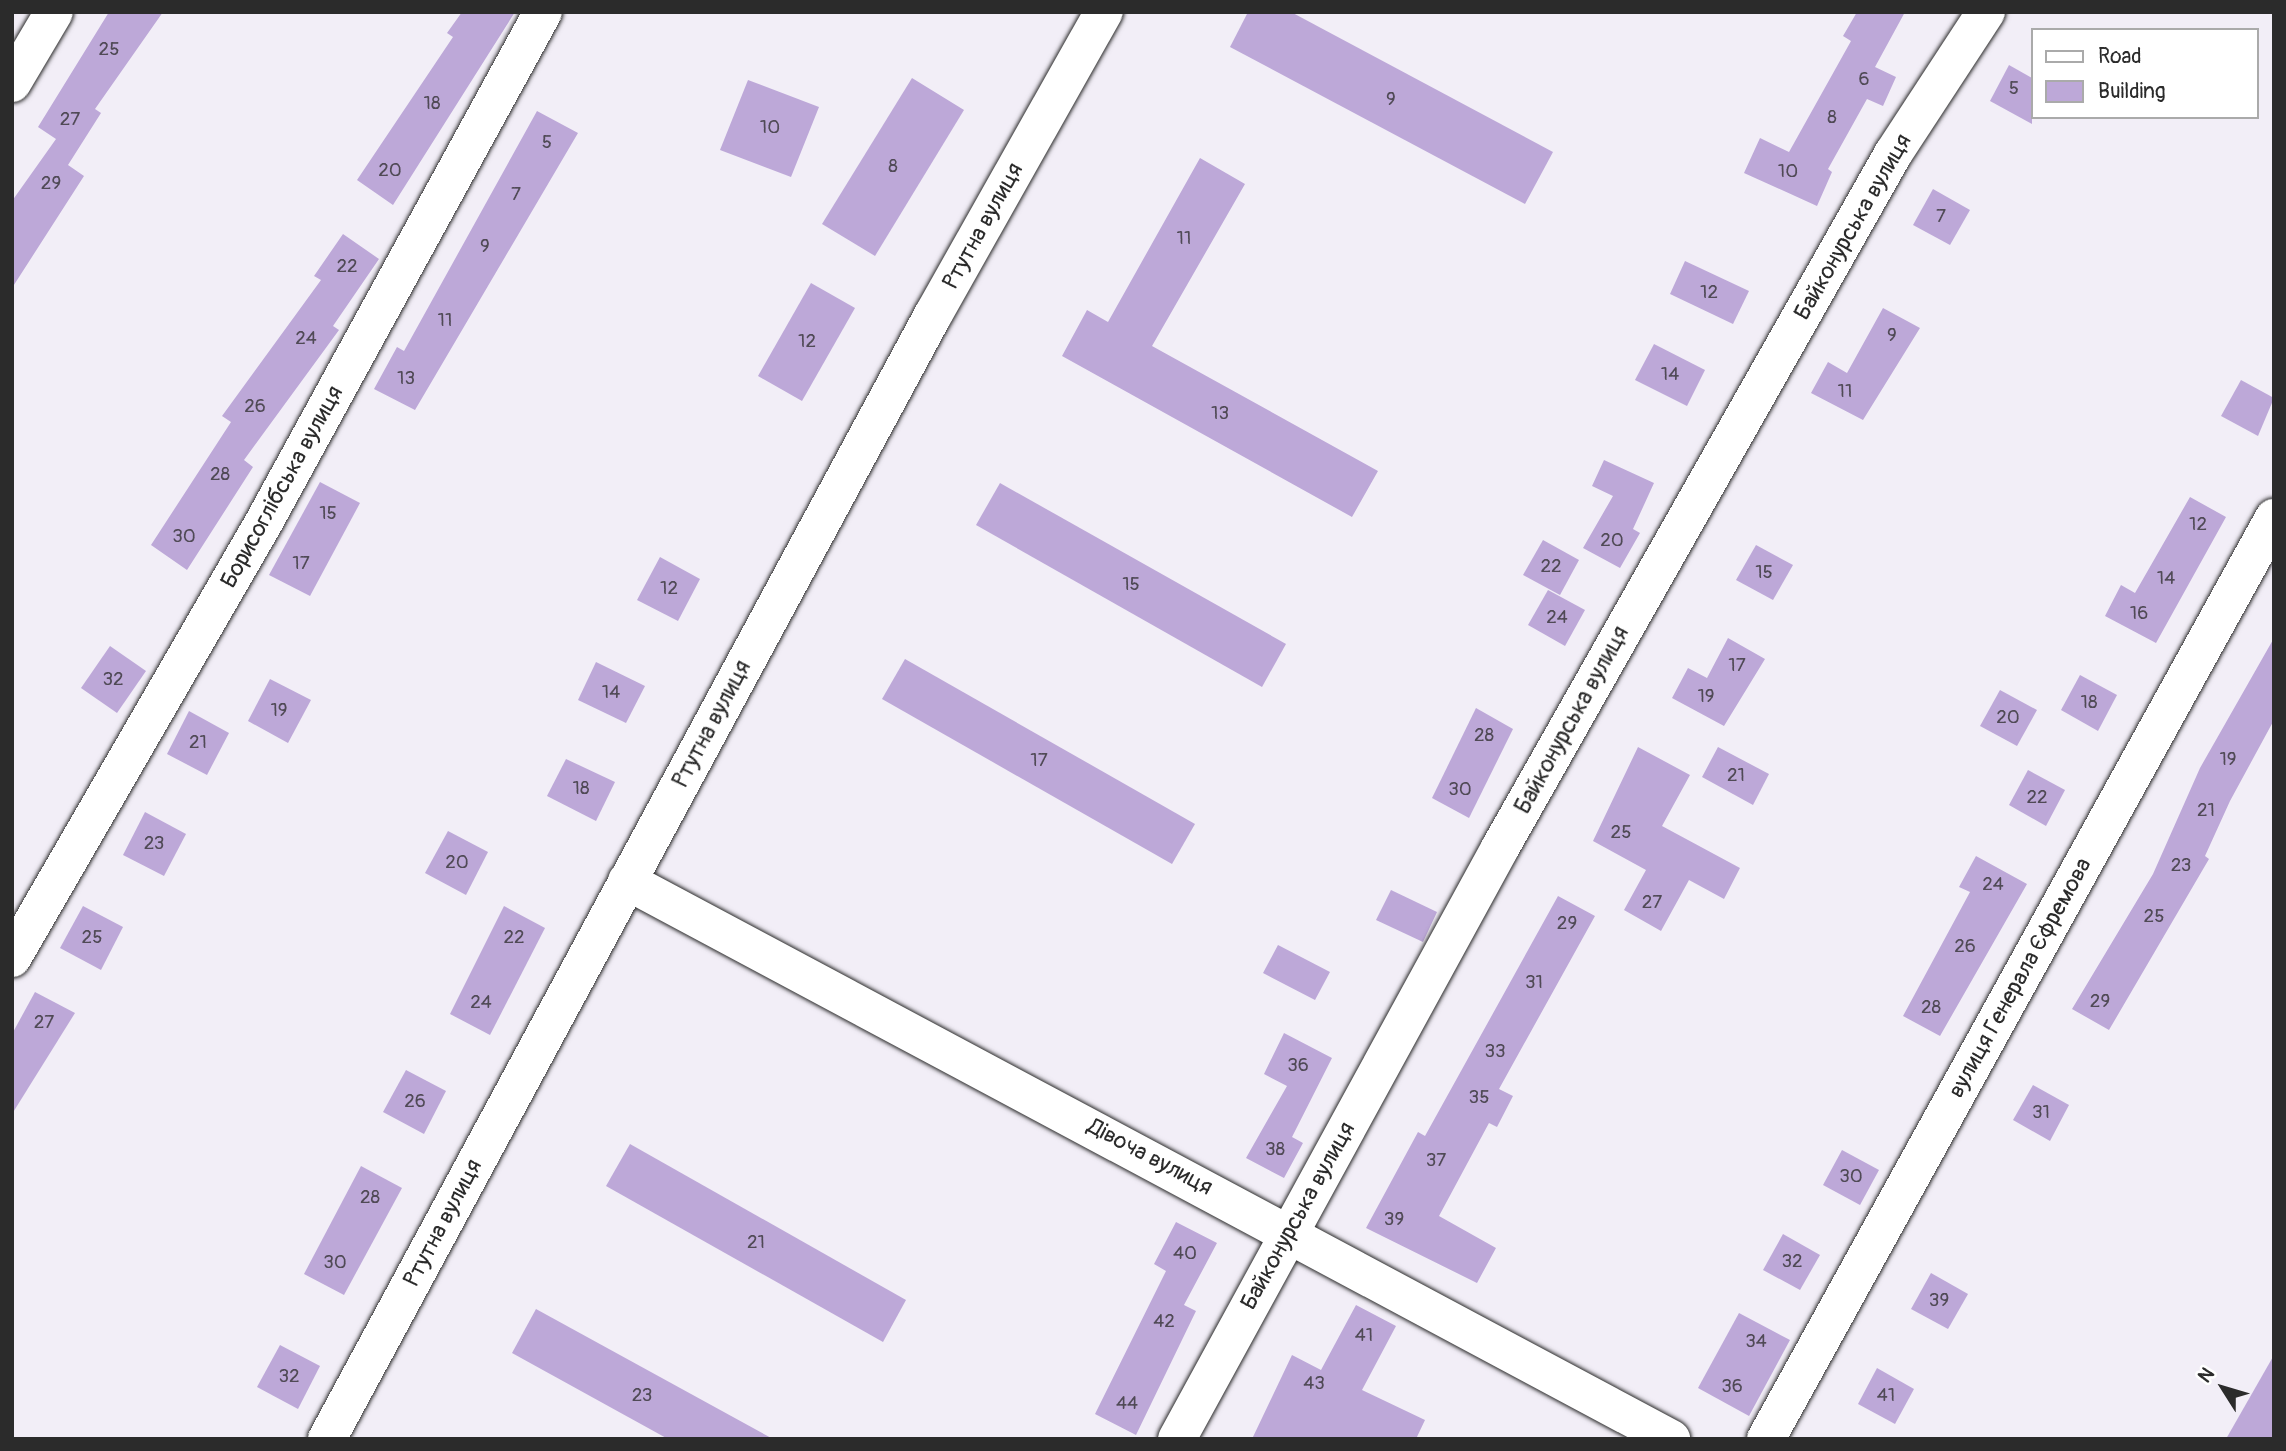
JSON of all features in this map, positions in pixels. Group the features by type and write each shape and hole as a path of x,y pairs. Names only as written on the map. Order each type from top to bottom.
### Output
{"street":[{"path":"12,83 54,12"},
{"name":"Борисоглібська вулиця","path":"12,958 264,522 543,12"},
{"name":"Ртутна вулиця","path":"327,1439 627,881 1104,12"},
{"name":"Байконурська вулиця","path":"1177,1439 1290,1231 1893,154 1986,12"},
{"name":"вулиця Генерала Єфремова","path":"1766,1439 2274,518"},
{"name":"Дівоча вулиця","path":"627,881 1290,1231 1671,1439"}],"building":[{"path":"109,12 163,12 95,109 101,113 68,165 84,176 12,288 12,201 56,139 38,127"},
{"path":"462,12 515,12 393,205 357,180 453,37 447,33"},
{"path":"1248,12 1291,12 1553,152 1525,204 1230,47"},
{"path":"1857,12 1905,12 1875,67 1896,77 1883,106 1867,99 1828,169 1832,172 1817,206 1744,173 1760,138 1789,152 1851,41 1843,36"},
{"path":"2009,65 2030,77 2032,124 1990,101"},
{"path":"912,78 964,110 875,256 822,224"},
{"path":"748,80 819,107 791,177 720,150"},
{"path":"537,111 578,133 415,410 374,389 397,347 404,351"},
{"path":"1200,158 1245,184 1152,346 1378,471 1352,517 1062,356 1087,310 1108,322"},
{"path":"1933,189 1970,210 1950,245 1913,225"},
{"path":"343,234 379,259 333,326 339,330 244,460 253,467 187,570 151,545 231,422 222,416 321,280 314,276"},
{"path":"1685,261 1749,291 1733,324 1670,294"},
{"path":"811,283 855,308 802,401 758,376"},
{"path":"1883,308 1920,328 1863,420 1811,393 1828,362 1847,373"},
{"path":"1654,344 1705,370 1687,406 1635,380"},
{"path":"2241,380 2274,398 2258,436 2221,416"},
{"path":"1604,460 1654,483 1633,529 1640,533 1620,568 1583,548 1613,496 1592,486"},
{"path":"320,482 360,503 310,596 269,575"},
{"path":"1000,483 1286,644 1262,687 976,525"},
{"path":"2190,497 2226,517 2156,643 2105,616 2121,585 2135,593"},
{"path":"1543,540 1579,560 1560,595 1523,575"},
{"path":"1756,545 1793,565 1773,600 1736,580"},
{"path":"660,557 700,579 678,621 637,600"},
{"path":"1548,590 1585,610 1565,646 1528,625"},
{"path":"1728,638 1765,659 1724,726 1672,698 1688,668 1707,678"},
{"path":"2274,638 2274,720 2230,801 2205,856 2209,859 2109,1030 2072,1009 2153,874 2200,768"},
{"path":"110,646 146,671 117,713 81,688"},
{"path":"905,659 1195,824 1172,864 882,699"},
{"path":"596,662 645,686 626,723 578,700"},
{"path":"2080,675 2117,695 2098,731 2061,710"},
{"path":"270,679 311,700 288,743 248,721"},
{"path":"2000,690 2037,710 2017,746 1980,726"},
{"path":"1476,708 1513,729 1469,818 1432,798"},
{"path":"189,711 229,733 207,775 167,754"},
{"path":"1638,747 1690,775 1662,826 1740,868 1724,899 1689,880 1661,931 1624,910 1646,870 1593,841"},
{"path":"1718,747 1769,774 1753,805 1702,777"},
{"path":"566,759 615,782 596,821 547,796"},
{"path":"2028,770 2065,790 2046,826 2009,805"},
{"path":"145,812 186,834 164,876 123,855"},
{"path":"448,831 488,852 466,895 425,873"},
{"path":"1976,856 2027,884 1940,1036 1903,1016 1970,892 1959,887"},
{"path":"1391,890 1437,912 1423,942 1376,920"},
{"path":"1558,896 1595,916 1499,1089 1513,1096 1497,1127 1489,1123 1439,1216 1496,1248 1477,1283 1366,1228 1418,1132 1425,1136"},
{"path":"83,906 123,927 101,970 60,948"},
{"path":"504,906 545,928 490,1035 450,1014"},
{"path":"1278,945 1330,972 1315,1000 1263,973"},
{"path":"35,992 75,1013 12,1114 12,1034"},
{"path":"1284,1033 1332,1058 1292,1137 1303,1143 1284,1178 1246,1158 1287,1086 1264,1074"},
{"path":"406,1070 446,1091 424,1134 383,1112"},
{"path":"2033,1085 2069,1105 2050,1141 2013,1120"},
{"path":"630,1144 906,1300 883,1342 606,1186"},
{"path":"1842,1150 1879,1170 1860,1205 1823,1185"},
{"path":"361,1166 402,1188 344,1295 304,1274"},
{"path":"1176,1222 1217,1243 1184,1305 1196,1311 1136,1435 1095,1414 1166,1271 1154,1264"},
{"path":"1783,1234 1820,1255 1800,1290 1763,1270"},
{"path":"1931,1273 1968,1294 1948,1329 1911,1309"},
{"path":"1356,1305 1396,1326 1362,1390 1425,1420 1416,1439 1252,1439 1292,1355 1321,1370"},
{"path":"536,1309 773,1439 668,1439 512,1353"},
{"path":"1739,1313 1790,1340 1749,1416 1698,1388"},
{"path":"280,1345 320,1366 298,1409 257,1387"},
{"path":"2274,1355 2274,1439 2226,1439"},
{"path":"1877,1368 1914,1389 1895,1424 1858,1404"}]}
